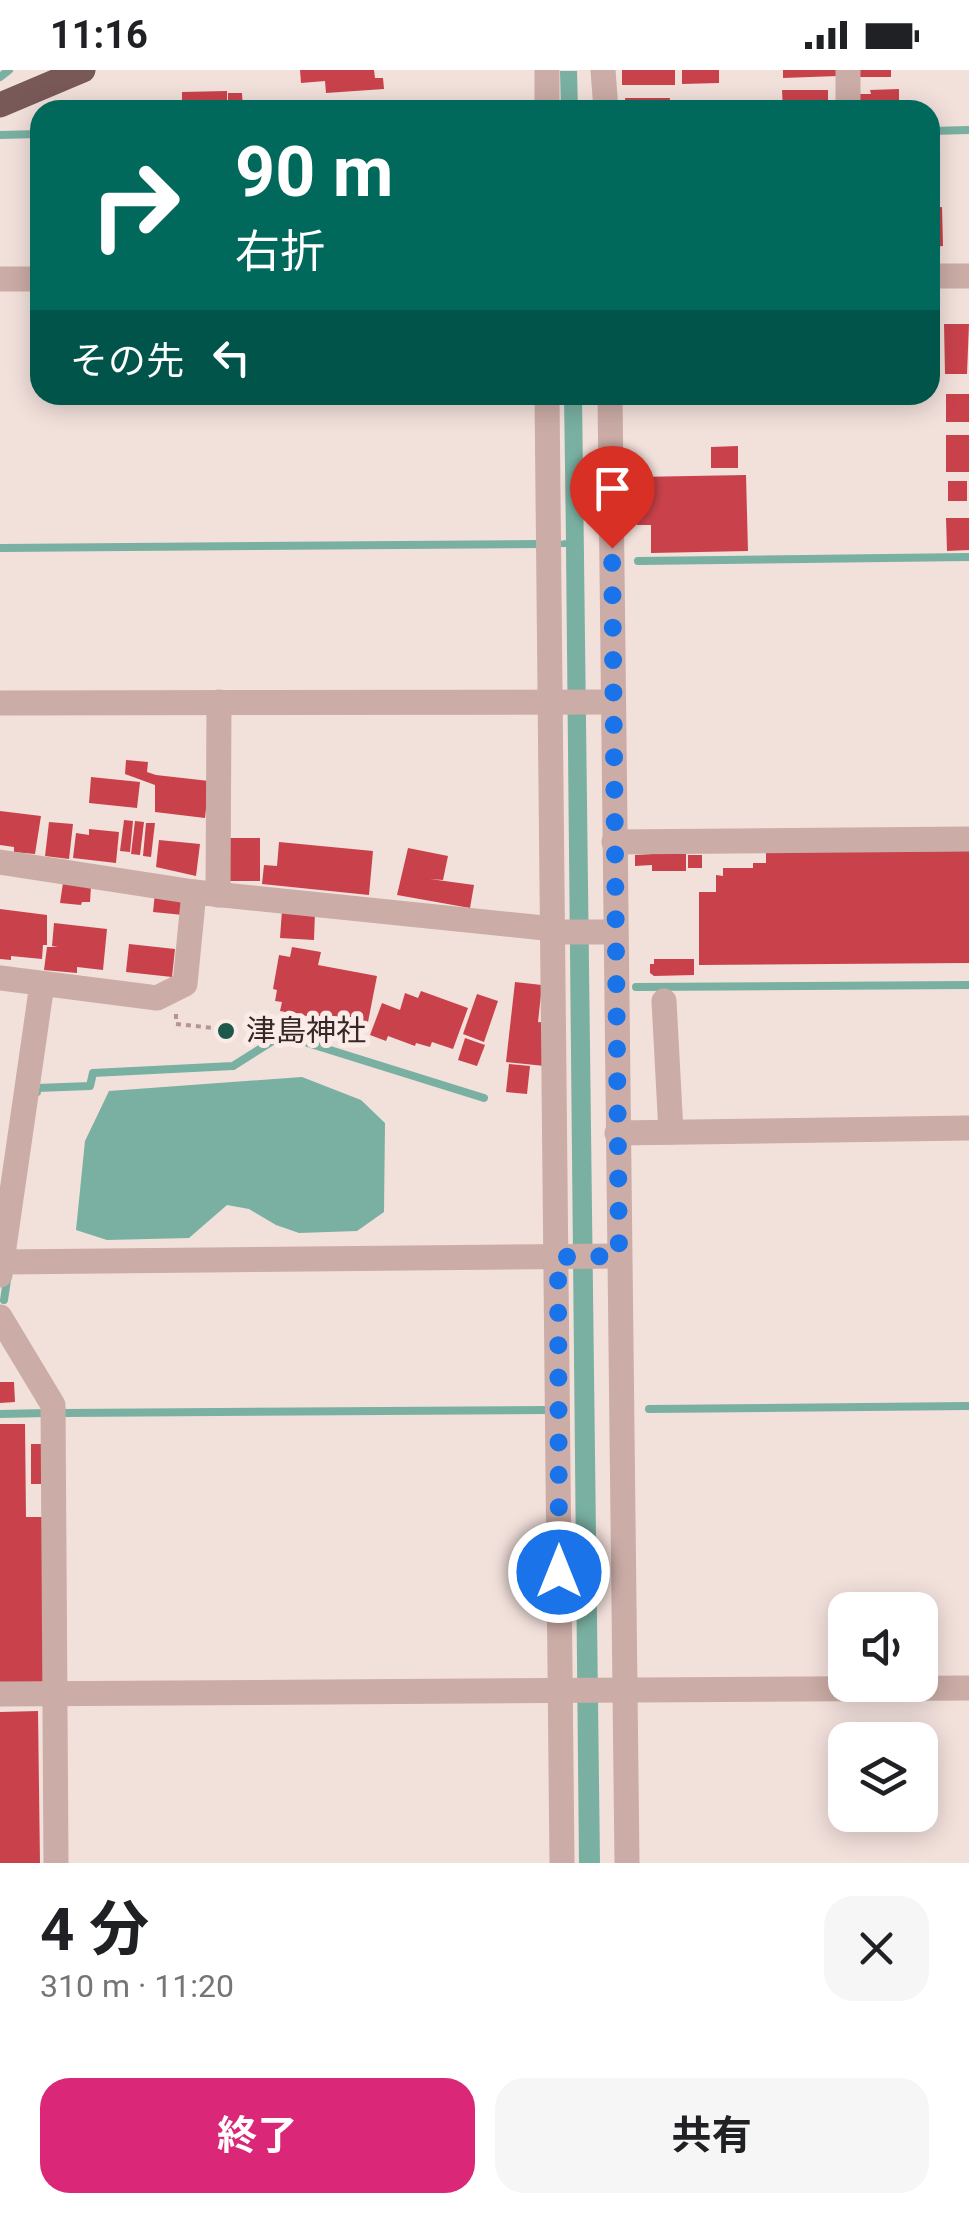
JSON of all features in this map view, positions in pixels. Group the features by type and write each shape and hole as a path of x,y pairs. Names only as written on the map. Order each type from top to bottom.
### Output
{"main road":[{"path":"0,105 34,80 83,70"}],"street":[{"path":"547,70 547,100"},
{"path":"603,70 605,100"},
{"path":"848,70 848,100"},
{"path":"940,276 969,276"},
{"path":"0,280 30,279"},
{"path":"548,405 562,1257 589,1690 626,1863"},
{"path":"562,1863 589,1690 618,1133 605,932 614,842 607,702 610,405"},
{"path":"0,702 607,702"},
{"path":"0,978 157,998 185,984 206,893 218,702"},
{"path":"614,842 969,839"},
{"path":"0,862 206,893 557,931 605,932"},
{"path":"42,984 1,1269 610,1256"},
{"path":"664,1001 671,1132"},
{"path":"618,1133 969,1128"},
{"path":"0,1317 53,1405 56,1863"},
{"path":"0,1694 969,1688"}],"path":[{"path":"174,990 176,1024 214,1028"}],"water":[{"path":"560,71 577,71 578,100 561,100"},
{"path":"564,405 582,405 600,1863 579,1863 566,547 560,547 560,541 566,540"},
{"path":"302,1077 361,1100 385,1123 384,1212 357,1231 299,1233 249,1209 227,1205 189,1238 107,1240 76,1230 85,1141 109,1091"}],"building":[{"path":"300,70 374,70 375,78 383,78 384,89 326,93 325,81 301,83"},
{"path":"622,70 675,70 675,85 622,85"},
{"path":"682,70 719,70 719,83 682,84"},
{"path":"783,70 838,70 838,76 783,78"},
{"path":"857,70 891,70 891,77 857,77"},
{"path":"899,89 899,100 858,100 858,94 871,94 870,90"},
{"path":"782,90 828,90 828,100 782,100"},
{"path":"227,91 227,100 182,100 182,92"},
{"path":"228,93 242,93 242,100 228,100"},
{"path":"625,98 670,98 670,100"},
{"path":"940,207 943,246 940,246"},
{"path":"944,324 969,324 967,374 945,374"},
{"path":"946,394 969,394 969,422 946,422"},
{"path":"946,435 969,435 969,472 946,472"},
{"path":"738,446 738,468 711,468 711,447"},
{"path":"746,475 748,551 651,553 651,525 637,525 637,513 630,513 629,490 636,490 636,477"},
{"path":"948,481 967,481 967,501 948,501"},
{"path":"946,518 969,518 969,550 947,551"},
{"path":"126,760 148,762 147,772 156,775 209,781 205,818 155,812 155,785 125,774"},
{"path":"91,777 140,782 137,808 89,803"},
{"path":"0,811 41,816 35,854 14,852 14,847 0,845"},
{"path":"124,820 133,821 130,852 120,851"},
{"path":"135,821 144,822 140,855 131,854"},
{"path":"49,822 73,824 69,859 45,856"},
{"path":"146,823 155,823 151,857 143,856"},
{"path":"89,829 119,832 116,863 73,858 76,833 89,835"},
{"path":"229,838 260,838 260,881 229,881"},
{"path":"159,840 200,844 196,876 156,867"},
{"path":"279,842 373,851 369,895 262,884 264,865 277,866"},
{"path":"408,848 448,856 443,880 430,879 474,885 470,908 397,895"},
{"path":"969,851 969,963 699,965 699,892 716,892 716,875 723,876 723,868 753,868 753,863 766,863 766,852"},
{"path":"686,854 686,871 652,871 652,865 635,866 635,855"},
{"path":"688,855 702,855 702,868 688,868"},
{"path":"63,883 91,886 90,902 60,903"},
{"path":"155,893 185,896 183,915 153,912"},
{"path":"0,909 47,915 47,945 43,945 42,959 0,959"},
{"path":"282,910 315,912 314,940 280,938"},
{"path":"54,923 107,929 103,970 44,970 47,947 58,947 52,946"},
{"path":"129,944 175,949 172,977 126,972"},
{"path":"292,947 321,952 318,965 377,976 368,1022 345,1017 344,1023 280,1011 282,1002 275,1001 277,990 273,989 279,955 290,957"},
{"path":"654,959 694,959 694,975 654,976 650,964 654,964"},
{"path":"515,982 542,985 538,1022 549,1023 545,1066 506,1062"},
{"path":"421,991 468,1008 453,1049 432,1042 430,1047 416,1043 415,1046 388,1036 386,1041 370,1035 382,1003 400,1010 405,993 418,998"},
{"path":"477,994 498,1001 484,1042 463,1034"},
{"path":"465,1038 485,1045 477,1066 458,1060"},
{"path":"509,1064 530,1066 527,1094 506,1092"},
{"path":"0,1382 14,1382 15,1402 0,1403"},
{"path":"0,1424 25,1424 26,1517 44,1517 46,1683 0,1683"},
{"path":"31,1444 44,1444 45,1484 31,1484"},
{"path":"38,1711 40,1863 0,1863 0,1712"}],"waterway":[{"path":"0,77 9,70"},
{"path":"940,131 969,130"},
{"path":"0,135 30,134"},
{"path":"0,548 540,544"},
{"path":"638,561 969,557"},
{"path":"636,987 969,985"},
{"path":"37,1092 37,1088 90,1086 93,1073 233,1066 282,1035 484,1098"},
{"path":"4,1300 7,1280"},
{"path":"649,1409 969,1406"},
{"path":"64,1413 548,1410"},
{"path":"0,1414 47,1413"}],"place":[{"name":"津島神社","path":"226,1031"}],"route":[{"path":"559,1572 558,1257 619,1256 612,548"}]}
